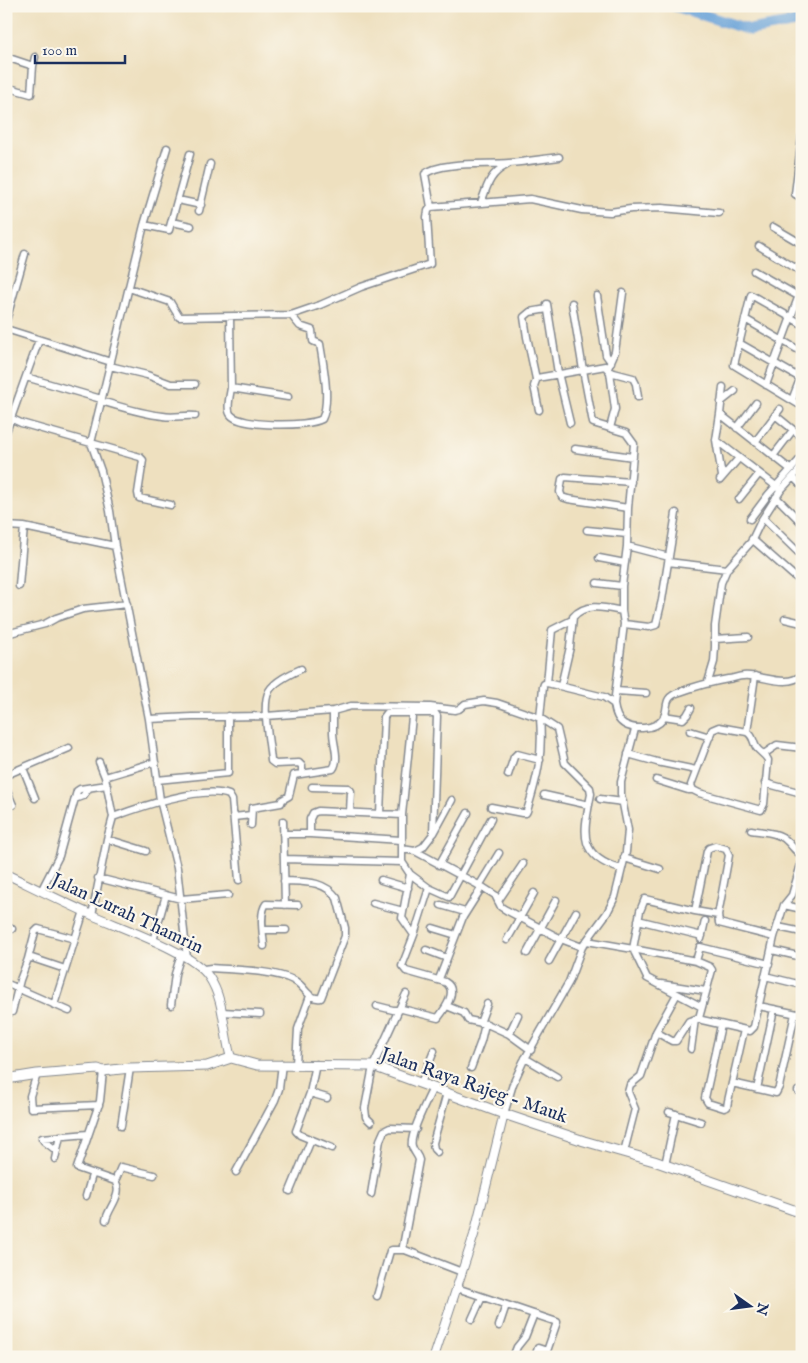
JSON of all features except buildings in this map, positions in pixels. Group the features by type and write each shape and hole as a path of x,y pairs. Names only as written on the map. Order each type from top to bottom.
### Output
{"main road":[{"name":"Jalan Raya Rajeg - Mauk","path":"231,1058 257,1065 316,1064 373,1066 504,1114 584,1141 665,1164 802,1213"},
{"path":"6,1078 36,1074 130,1068 207,1066 231,1058"}],"street":[{"path":"6,87 30,94 34,57"},
{"path":"6,58 33,66"},
{"path":"801,138 795,194 802,198"},
{"path":"168,148 144,225 91,442 101,471 110,510 115,546 149,719 160,800 177,868 184,956 173,981 171,1005"},
{"path":"144,225 169,230 190,154"},
{"path":"129,288 170,302 179,317 292,315 361,288 427,267 430,264 427,217 431,207 425,174 428,171 441,167 511,163 559,157"},
{"path":"480,203 492,176 499,169 511,163"},
{"path":"178,200 200,208 210,164"},
{"path":"431,207 530,199 582,210 610,212 662,208 719,213"},
{"path":"172,222 191,226"},
{"path":"773,226 802,244"},
{"path":"759,246 802,272"},
{"path":"6,321 25,254"},
{"path":"754,271 798,296"},
{"path":"766,385 802,287"},
{"path":"609,367 616,342 623,293"},
{"path":"597,296 615,409 610,428"},
{"path":"739,342 801,379 795,402 734,365 739,342 751,296 802,324"},
{"path":"572,303 592,421 594,424 626,433 634,444 628,508 627,546 622,586 624,624 614,704 620,721 635,729 655,725 663,719 666,702 673,695 708,682 742,676 755,676 788,682 796,680 802,675"},
{"path":"538,410 534,386 536,379 526,337 524,317 530,312 547,307 558,373 570,423"},
{"path":"230,317 231,388 229,413 237,420 278,425 315,422 322,419 324,412 325,393 320,344 313,341 311,328 300,326 292,315"},
{"path":"745,318 802,352"},
{"path":"6,329 171,384 195,384"},
{"path":"6,432 9,417 39,340"},
{"path":"536,379 558,373 605,366 633,378 638,397"},
{"path":"26,376 151,415 166,417 195,416"},
{"path":"723,387 716,440 721,478 739,458"},
{"path":"231,388 288,396"},
{"path":"721,402 735,391"},
{"path":"737,428 756,403"},
{"path":"755,442 780,409"},
{"path":"720,414 790,469"},
{"path":"775,415 802,437"},
{"path":"9,417 143,460 138,493 139,498 171,505"},
{"path":"773,456 793,430"},
{"path":"716,440 779,488"},
{"path":"575,449 633,457"},
{"path":"708,682 716,647 714,639 721,583 727,570 743,553 752,539 790,469 802,456"},
{"path":"750,519 802,466"},
{"path":"739,499 759,474"},
{"path":"628,508 562,497 560,492 562,479 566,477 630,482"},
{"path":"793,477 802,486"},
{"path":"776,497 802,523"},
{"path":"624,624 649,627 656,624 662,600 676,513"},
{"path":"763,518 802,556"},
{"path":"6,526 24,527 115,546"},
{"path":"19,586 24,527"},
{"path":"587,530 627,534"},
{"path":"752,539 794,576 798,579 802,578"},
{"path":"627,546 668,560 727,570"},
{"path":"599,558 625,563"},
{"path":"597,584 622,586"},
{"path":"6,634 46,624 56,618 83,609 127,604"},
{"path":"561,686 570,647 572,620 576,614 590,608 622,611"},
{"path":"785,619 802,623"},
{"path":"490,806 526,813 540,760 542,739 540,718 543,687 547,683 552,630 572,620"},
{"path":"714,639 748,637"},
{"path":"301,669 275,684 269,692 266,700 266,716 272,764 299,763 302,766 302,773"},
{"path":"747,732 755,676"},
{"path":"547,683 604,697 614,704"},
{"path":"616,691 646,693"},
{"path":"380,814 384,717 387,713 412,710 460,710 465,704 484,701 497,703 540,718 557,729 565,763 590,788 591,794 584,832 586,843 604,864 621,869"},
{"path":"149,719 266,716 333,711 351,706 435,713 437,716 434,834"},
{"path":"664,716 683,719 691,708"},
{"path":"412,710 401,840 402,862 410,874 429,888 449,897 491,819"},
{"path":"251,825 253,807 281,803 282,800 289,796 294,776 302,773 333,769 336,765 333,711"},
{"path":"157,780 228,773 228,716"},
{"path":"656,780 761,810 764,804 768,760 758,749 753,736 747,732 715,727 691,782 693,790"},
{"path":"434,1357 482,1208 513,1084 525,1058 568,982 578,962 582,947 611,907 615,897 628,830 621,782 635,729"},
{"path":"690,731 710,737"},
{"path":"764,754 778,745 802,748"},
{"path":"6,775 69,748"},
{"path":"508,775 514,757 518,754 540,760"},
{"path":"628,754 696,770"},
{"path":"54,1005 75,939 88,913 113,817 105,777 99,762"},
{"path":"105,777 155,762"},
{"path":"23,768 35,798"},
{"path":"765,783 798,792 802,791"},
{"path":"41,891 50,871 56,865 75,799 83,796 89,788 106,785"},
{"path":"312,787 348,788 351,794 350,812"},
{"path":"6,789 13,805"},
{"path":"113,817 160,800 207,793 226,794 231,797 239,880"},
{"path":"544,795 589,805"},
{"path":"600,799 623,802"},
{"path":"415,851 423,848 434,834 452,800"},
{"path":"310,834 310,818 313,813 318,811 402,815"},
{"path":"439,865 468,813"},
{"path":"234,817 251,815"},
{"path":"283,821 285,905"},
{"path":"751,830 783,838 788,841 795,851 802,855"},
{"path":"283,834 401,840"},
{"path":"107,839 146,851"},
{"path":"696,912 706,851 711,847 728,850 730,855 718,916 719,923"},
{"path":"402,849 415,851 480,886 495,895 498,902 506,910 561,939 582,947"},
{"path":"439,979 465,912 499,853"},
{"path":"624,858 660,869"},
{"path":"284,859 402,862"},
{"path":"697,1018 721,1025 752,1030 774,937 784,905 798,885 802,861"},
{"path":"498,902 523,864"},
{"name":"Jalan Lurah Thamrin","path":"6,874 88,913 153,940 204,969 216,988 231,1058"},
{"path":"410,874 403,920 414,935"},
{"path":"98,878 180,899 228,895"},
{"path":"381,880 408,888"},
{"path":"204,969 262,972 291,979 310,996 322,998 342,944 345,928 334,894 318,883 284,882"},
{"path":"377,1006 438,1018 447,1006 452,990 449,984 402,967 403,959 417,928 429,888"},
{"path":"507,940 534,893"},
{"path":"153,940 166,896"},
{"path":"526,953 556,900"},
{"path":"702,1007 647,978 633,949 640,910 646,900 696,912 719,923 774,937"},
{"path":"373,903 403,911"},
{"path":"264,946 262,912 264,906 266,904 298,905"},
{"path":"441,905 465,912"},
{"path":"784,905 802,909"},
{"path":"549,961 576,912"},
{"path":"706,917 718,916"},
{"path":"696,961 706,917"},
{"path":"638,920 702,936"},
{"path":"778,927 802,932"},
{"path":"433,928 456,935"},
{"path":"12,1012 17,989 35,932 38,929 75,939"},
{"path":"263,930 286,930"},
{"path":"587,940 696,961 712,968 702,1007 697,1018 691,1049"},
{"path":"700,947 769,964"},
{"path":"426,950 447,958"},
{"path":"772,950 802,957"},
{"path":"28,959 31,958 65,969"},
{"path":"765,976 802,985"},
{"path":"656,984 706,991"},
{"path":"10,986 68,1011"},
{"path":"371,1122 366,1117 364,1108 373,1066 406,994"},
{"path":"624,1152 635,1109 628,1092 630,1085 641,1076 656,1032 676,994"},
{"path":"296,1064 298,1029 310,996"},
{"path":"471,1068 481,1041 487,1004"},
{"path":"447,1006 464,1013 468,1020 483,1023 509,1034 531,1050"},
{"path":"732,1083 774,1094 778,1090 799,1014 759,1006"},
{"path":"757,1089 774,1009"},
{"path":"222,1012 260,1014"},
{"path":"509,1034 518,1015"},
{"path":"656,1032 672,1041 676,1041 687,1024 697,1018"},
{"path":"721,1025 704,1098 708,1103 726,1108 744,1030"},
{"path":"421,1083 434,1051"},
{"path":"525,1058 557,1077"},
{"path":"236,1172 275,1100 279,1089 282,1064"},
{"path":"316,1064 310,1093 296,1131 300,1135 332,1148"},
{"path":"121,1126 130,1068"},
{"path":"103,1071 99,1105 77,1168 92,1175 116,1181"},
{"path":"36,1074 30,1096 31,1108 99,1105"},
{"path":"405,1250 403,1244 419,1160 412,1148 412,1143 424,1105 433,1088"},
{"path":"310,1093 328,1098"},
{"path":"437,1152 434,1149 433,1142 447,1093"},
{"path":"665,1164 672,1113 701,1122"},
{"path":"371,1194 380,1140 384,1130 390,1128 416,1129"},
{"path":"56,1151 42,1139 88,1134"},
{"path":"55,1159 60,1136"},
{"path":"290,1191 311,1140"},
{"path":"106,1220 117,1194 118,1184 116,1181 121,1167 154,1175"},
{"path":"86,1196 92,1175"},
{"path":"377,1296 390,1251 392,1250 405,1250 462,1272"},
{"path":"457,1288 557,1322 547,1351 538,1348 535,1357"},
{"path":"472,1319 482,1297"},
{"path":"499,1326 506,1305"},
{"path":"513,1357 517,1347 525,1337 534,1314"}],"waterway":[{"path":"675,6 750,30 802,21"}]}
